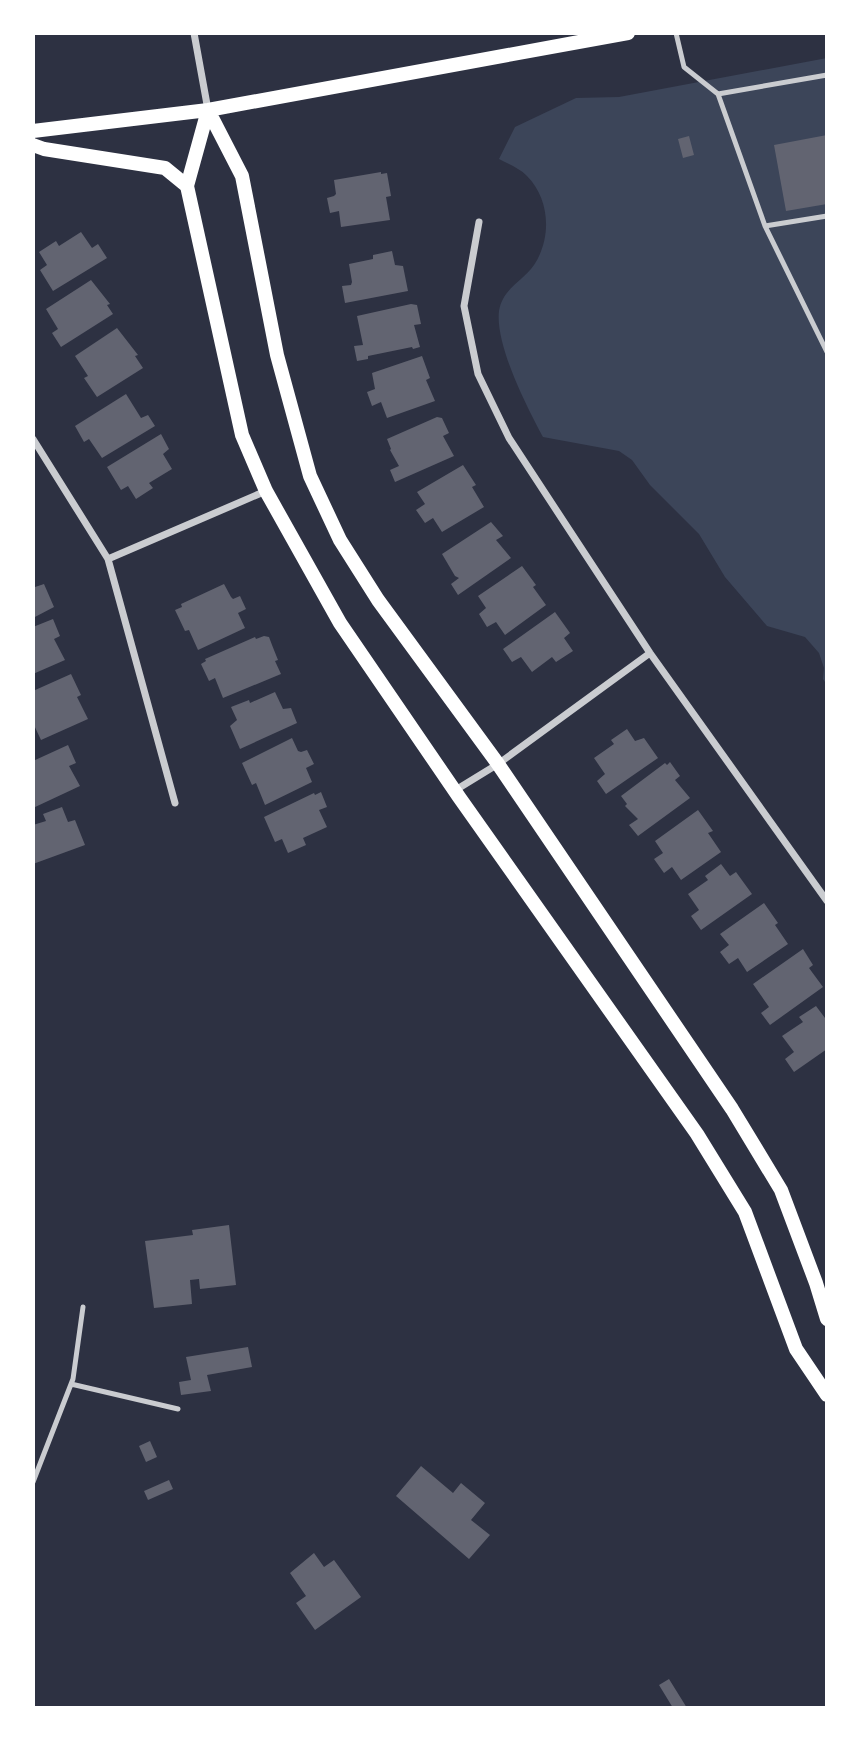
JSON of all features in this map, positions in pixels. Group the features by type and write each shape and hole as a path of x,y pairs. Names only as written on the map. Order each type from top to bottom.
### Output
{"main road":[{"path":"33,131 208,110 628,33"},
{"path":"208,110 187,186 242,435 266,491 340,622 454,790 697,1134 745,1212 796,1349 827,1395"},
{"path":"208,110 242,176 277,355 310,476 340,540 369,586 498,764 732,1109 781,1190 827,1320"},
{"path":"33,145 165,168 187,186"}],"street":[{"path":"194,33 208,110"},
{"path":"479,222 464,306 478,374 509,438 650,653 827,901"},
{"path":"33,439 108,559 175,803"},
{"path":"108,559 266,491"},
{"path":"454,790 498,764 650,653"}],"lane":[{"path":"676,33 684,66 718,94 765,226 827,352"},
{"path":"718,94 827,75"},
{"path":"765,226 827,216"},
{"path":"33,1482 71,1384 83,1307"},
{"path":"71,1384 178,1409"}],"shaded area":[{"path":"827,58 827,685 823,679 824,668 819,653 805,637 767,626 725,577 699,534 650,485 632,460 619,451 543,437 507,358 499,325 499,311 504,296 529,271 540,254 546,219 535,185 517,168 499,159 515,127 576,98 619,97"}],"building":[{"path":"827,135 827,204 786,211 774,145"},
{"path":"689,136 694,155 683,158 678,139"},
{"path":"387,173 391,196 386,197 390,220 341,227 339,211 330,213 327,198 336,194 334,180"},
{"path":"81,232 92,248 98,244 107,258 53,291 40,270 47,265 39,252 56,241 59,246"},
{"path":"392,251 395,265 403,266 408,291 345,303 342,286 351,285 352,282 349,264 373,259 373,255"},
{"path":"91,280 110,304 107,305 113,314 61,347 52,333 58,329 46,309"},
{"path":"417,305 421,324 414,325 420,347 368,356 368,359 357,361 354,346 363,345 357,316"},
{"path":"117,328 138,355 135,356 143,368 97,397 84,378 88,376 75,356"},
{"path":"422,356 430,378 426,380 435,401 387,418 381,402 372,406 367,392 375,389 372,373"},
{"path":"126,394 141,418 148,415 155,426 102,458 89,439 84,442 75,426"},
{"path":"437,417 442,418 449,433 443,436 454,456 395,482 390,470 399,466 387,439"},
{"path":"161,434 169,449 163,454 172,469 149,483 153,488 136,499 128,486 121,490 107,467"},
{"path":"463,465 476,485 472,487 484,507 442,532 433,518 425,523 416,510 425,504 417,492"},
{"path":"491,522 503,536 496,540 511,558 458,595 451,584 459,578 455,576 442,554"},
{"path":"522,566 546,605 505,635 496,622 487,627 479,614 486,608 478,596"},
{"path":"33,583 35,587 44,584 54,607 33,618"},
{"path":"224,584 233,599 240,596 246,609 238,613 245,628 198,650 189,630 185,631 175,610 182,607 181,604"},
{"path":"555,612 570,633 564,638 573,651 556,662 552,657 532,672 521,657 512,662 503,649"},
{"path":"53,619 60,636 54,639 65,660 33,674 33,627"},
{"path":"255,637 269,637 281,674 223,698 215,678 209,681 201,664 205,659"},
{"path":"71,674 81,695 77,697 88,719 41,740 33,723 33,691"},
{"path":"275,692 283,709 291,708 297,723 240,749 230,726 237,720 231,707 249,700 250,703"},
{"path":"627,729 635,741 644,738 658,758 606,794 597,781 605,774 594,758 614,744 611,740"},
{"path":"292,738 298,751 307,750 314,764 306,768 312,782 265,805 256,783 252,785 242,763"},
{"path":"68,745 76,763 69,766 80,786 33,808 33,761"},
{"path":"670,762 680,776 675,780 690,798 638,836 629,825 638,819 625,806 627,804 621,796"},
{"path":"321,792 327,807 319,810 327,827 303,838 306,845 288,853 282,839 275,842 264,817"},
{"path":"62,807 68,822 75,820 85,845 33,864 33,825 46,821 43,814"},
{"path":"698,810 713,831 708,833 721,852 681,880 672,867 664,873 654,859 663,853 655,841"},
{"path":"721,864 730,876 736,872 752,894 701,930 691,916 699,910 688,894 708,880 705,876"},
{"path":"764,903 788,944 747,972 738,958 729,964 720,952 729,945 720,934"},
{"path":"803,949 813,965 809,968 823,987 770,1025 761,1013 769,1007 753,984"},
{"path":"816,1006 825,1018 827,1017 827,1049 794,1072 785,1059 794,1052 782,1036 803,1022 799,1017"},
{"path":"229,1225 236,1285 200,1289 199,1279 190,1280 192,1304 154,1308 145,1241 193,1235 192,1230"},
{"path":"248,1347 252,1367 207,1375 211,1391 181,1395 179,1382 191,1380 186,1357"},
{"path":"150,1441 157,1457 146,1462 139,1446"},
{"path":"421,1466 453,1493 461,1483 485,1503 471,1520 490,1535 469,1559 396,1496"},
{"path":"169,1480 173,1489 148,1500 144,1491"},
{"path":"314,1553 324,1567 334,1560 361,1597 315,1630 296,1603 306,1596 290,1573"},
{"path":"669,1679 687,1708 673,1708 659,1685"}]}
